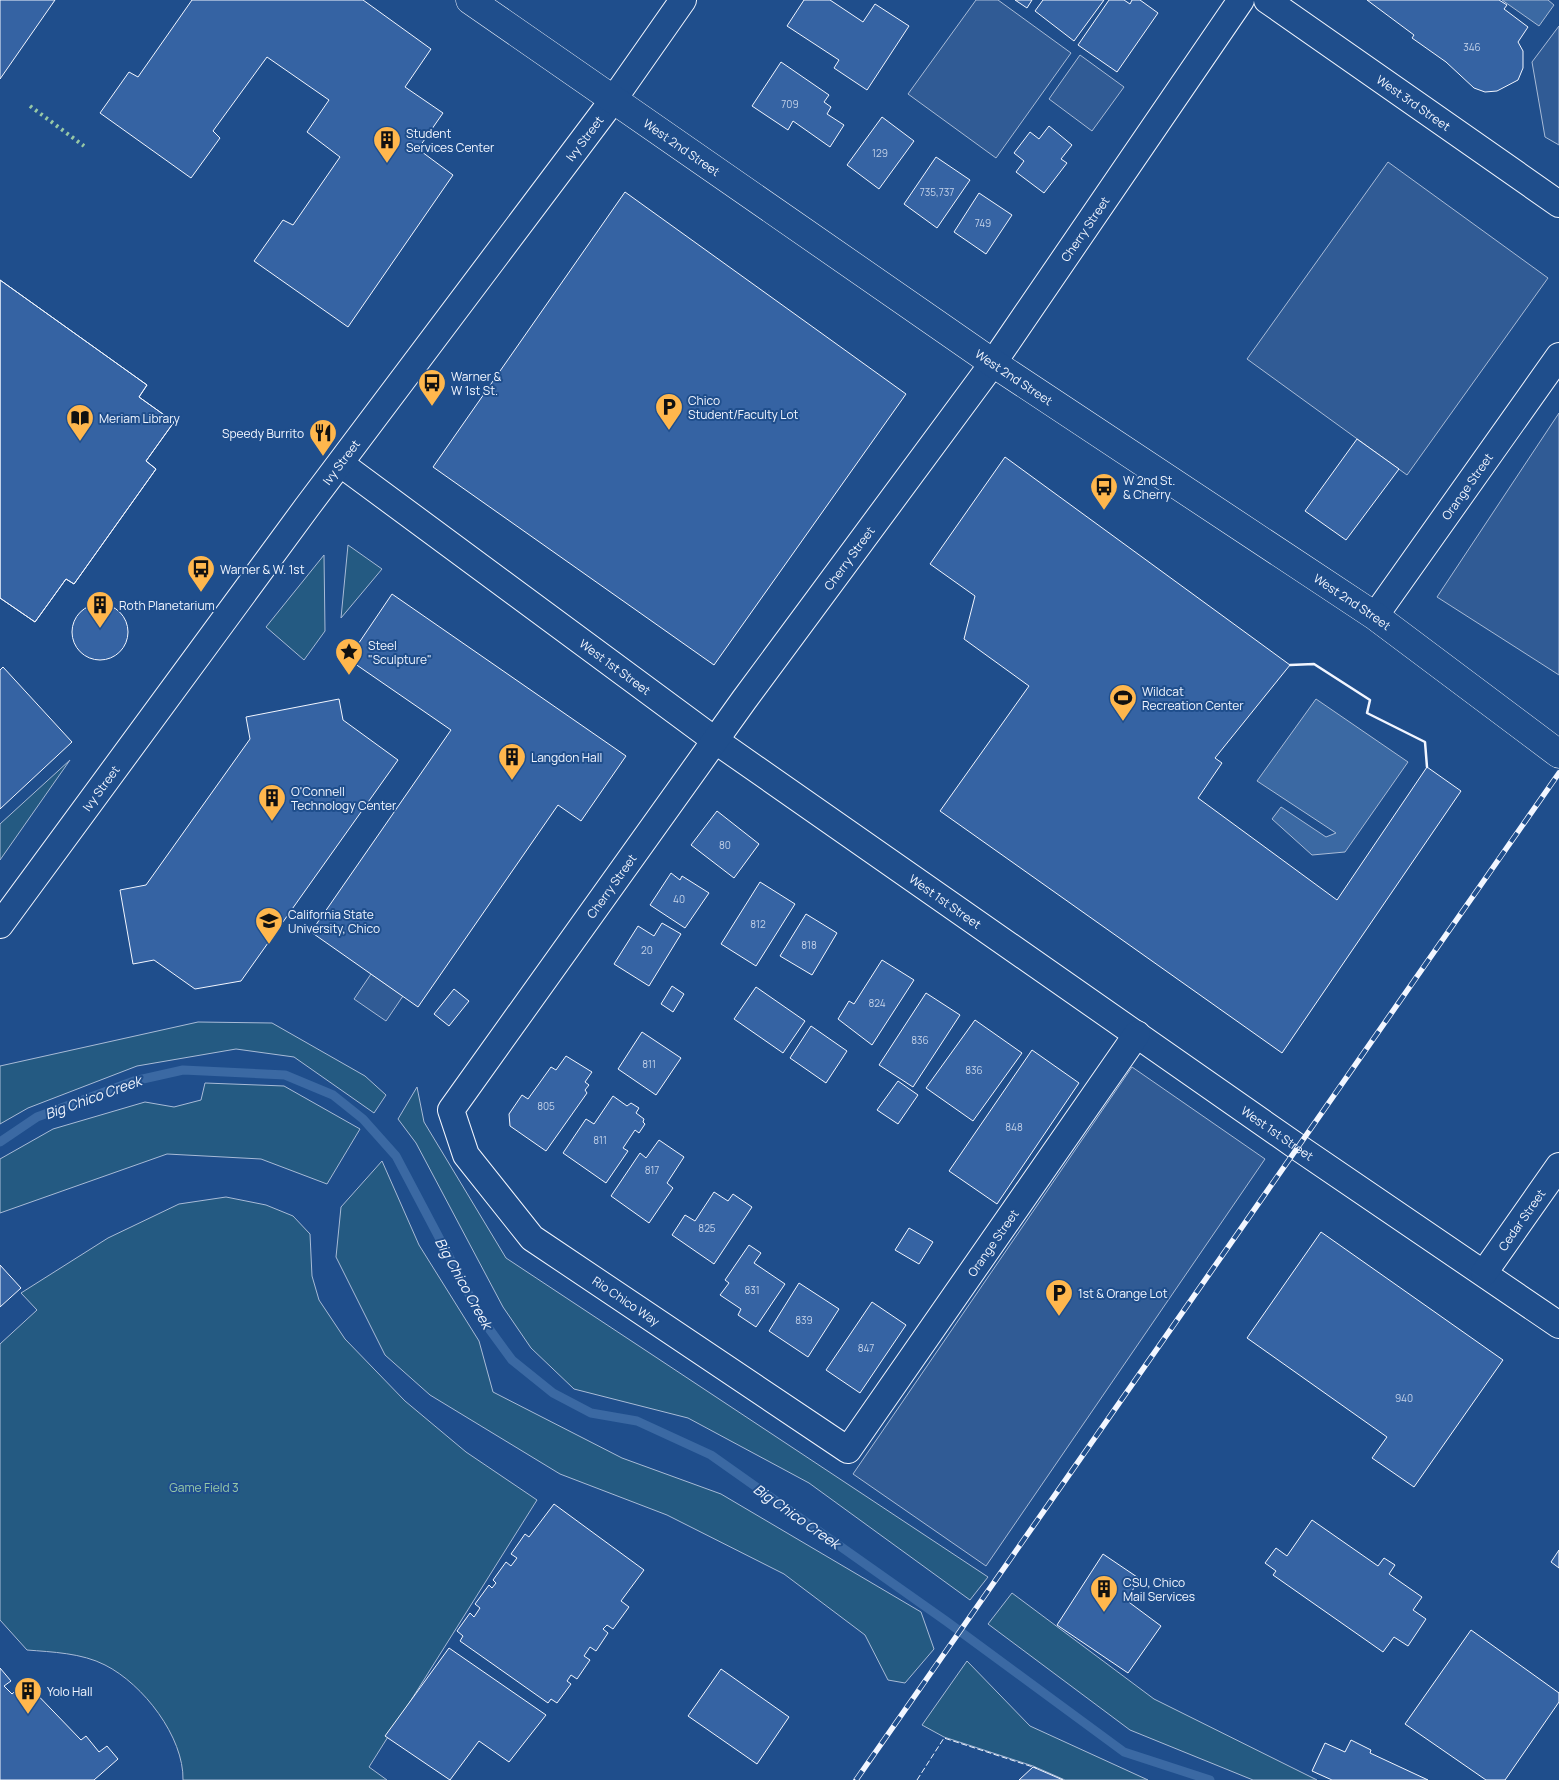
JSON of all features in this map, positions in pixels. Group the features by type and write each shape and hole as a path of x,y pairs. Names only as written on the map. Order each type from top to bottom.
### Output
{"street":[{"name":"West 2nd Street","path":"470,0 993,363 1375,616 1559,754"},
{"name":"Ivy Street","path":"0,926 159,707 613,100 683,0"},
{"name":"Cherry Street","path":"451,1110 744,700 993,363 1241,0"},
{"name":"West 3rd Street","path":"1267,0 1559,204"},
{"name":"Orange Street","path":"1375,616 1559,356"},
{"name":"West 1st Street","path":"341,464 716,741 1137,1034 1559,1324"},
{"name":"Orange Street","path":"848,1450 1137,1034"},
{"name":"Rio Chico Way","path":"451,1110 466,1155 532,1238 848,1450"},
{"name":"Cedar Street","path":"1484,1273 1559,1166"}],"green space":[{"path":"348,545 382,569 341,618"},
{"path":"324,555 325,631 304,660 266,627"},
{"path":"70,760 0,860 0,824"},
{"path":"198,1022 272,1023 365,1076 386,1095 374,1113 294,1057 236,1049 137,1066 28,1108 0,1124 0,1066"},
{"path":"205,1083 284,1086 360,1129 327,1184 261,1159 167,1154 0,1213 0,1159 53,1129 145,1102 174,1107 201,1100"},
{"path":"417,1087 424,1122 506,1258 988,1577 970,1600 809,1483 688,1418 574,1389 531,1348 503,1307 416,1143 398,1119"},
{"path":"382,1161 419,1245 479,1341 493,1392 622,1458 721,1494 921,1612 934,1649 905,1683 888,1680 865,1635 784,1574 667,1515 560,1474 430,1395 385,1355 336,1257 341,1207"},
{"name":"Game Field 3","path":"226,1197 266,1205 293,1216 310,1234 312,1276 319,1300 345,1339 405,1401 466,1452 537,1500 369,1767 387,1780 183,1780 177,1747 169,1730 147,1698 133,1685 105,1665 87,1658 27,1650 0,1620 0,1344 37,1310 21,1293 108,1238 179,1204"},
{"path":"1012,1593 1154,1699 1317,1780 1253,1780 1130,1730 988,1624"},
{"path":"967,1661 1030,1726 1148,1780 1065,1780 1033,1766 944,1737 922,1725"}],"shaded area":[{"path":"976,0 998,0 1071,53 996,158 908,94"},
{"path":"1502,0 1548,0 1554,5 1539,26"},
{"path":"1559,26 1559,145 1545,137 1532,62"},
{"path":"1080,55 1124,87 1092,131 1049,99"},
{"path":"1388,162 1548,278 1407,475 1247,359"},
{"path":"1559,413 1559,675 1437,597"},
{"path":"1316,699 1408,762 1345,852 1312,855 1272,819 1281,807 1326,837 1336,833 1257,781"},
{"path":"371,974 403,996 386,1021 354,999"},
{"name":"1st & Orange Lot","path":"1132,1067 1265,1159 986,1566 853,1474"}],"building":[{"path":"0,0 55,0 0,79"},
{"name":"Student Services Center","path":"192,0 363,0 431,49 405,87 443,113 418,149 453,175 348,327 254,261 283,220 293,225 340,157 307,132 329,100 267,57 213,131 220,138 191,178 100,113 129,72 138,77"},
{"path":"804,0 830,0 863,22 875,4 909,26 867,90 834,68 839,60 787,26"},
{"path":"1015,0 1032,0 1027,8"},
{"path":"1043,0 1104,0 1074,41 1035,11"},
{"path":"1109,0 1124,0 1130,4 1132,0 1140,0 1158,13 1117,72 1078,45"},
{"path":"1367,0 1499,0 1507,5 1504,9 1528,27 1518,42 1523,51 1523,68 1518,80 1497,91 1485,92 1474,88 1446,62 1412,38 1414,35"},
{"path":"781,62 829,95 824,102 831,107 827,114 844,125 830,147 793,121 788,130 752,106"},
{"path":"882,117 914,141 879,189 847,165"},
{"path":"1049,126 1072,145 1061,159 1067,163 1044,193 1016,172 1024,161 1014,153 1030,132 1039,139"},
{"path":"936,157 970,180 937,228 904,204"},
{"name":"Chico Student/Faculty Lot","path":"625,192 906,394 714,665 433,467"},
{"path":"979,193 1012,215 986,254 954,232"},
{"name":"Meriam Library","path":"0,280 147,385 139,397 174,422 146,461 156,469 74,584 66,579 35,622 0,598"},
{"name":"Meriam Library","path":"0,280 147,385 139,397 174,422 146,461 156,469 74,584 66,579 35,622 0,598"},
{"path":"1357,439 1399,469 1346,540 1305,511"},
{"name":"Wildcat Recreation Center","path":"1005,457 1290,665 1215,758 1222,763 1198,798 1337,900 1427,767 1461,791 1282,1053 940,811 1029,686 964,639 975,596 930,564"},
{"name":"Langdon Hall","path":"392,594 626,756 581,821 558,805 418,1007 311,932 451,730 348,659"},
{"name":"Roth Planetarium","path":"95,604 105,604 120,612 126,621 128,632 126,643 120,652 105,660 95,660 84,655 77,648 72,637 72,627 77,616 84,609"},
{"path":"3,667 72,742 0,809 0,670"},
{"name":"O'Connell Technology Center","path":"339,699 343,720 398,760 241,981 195,989 154,960 133,964 120,890 146,885 250,739 246,717"},
{"path":"717,811 759,844 734,878 691,845"},
{"path":"671,873 680,880 682,876 709,893 685,928 650,905"},
{"path":"760,882 795,904 756,966 721,944"},
{"path":"806,914 837,933 812,975 780,956"},
{"path":"662,923 681,934 649,986 614,964 638,926 654,936"},
{"path":"882,960 914,980 872,1045 838,1019 849,1001 854,1004"},
{"path":"672,986 684,994 673,1012 661,1004"},
{"path":"756,987 805,1021 783,1053 734,1019"},
{"path":"454,989 469,1001 449,1026 434,1014"},
{"path":"926,993 960,1015 913,1087 879,1065"},
{"path":"975,1020 1022,1053 973,1121 926,1088"},
{"path":"811,1026 847,1051 826,1083 790,1058"},
{"path":"642,1032 681,1058 656,1095 618,1069"},
{"path":"1032,1050 1079,1083 997,1204 949,1171"},
{"path":"566,1056 592,1072 585,1082 589,1085 585,1090 587,1093 546,1151 510,1126 509,1114 522,1095 528,1099 551,1067 556,1070"},
{"path":"898,1081 918,1095 898,1124 877,1110"},
{"path":"613,1096 627,1106 631,1103 639,1108 636,1113 644,1119 643,1122 645,1124 639,1133 635,1130 623,1148 628,1151 606,1183 563,1153 586,1119 594,1124"},
{"path":"659,1140 684,1157 667,1183 673,1188 649,1223 611,1196 640,1153 646,1158"},
{"path":"714,1192 728,1201 733,1194 752,1207 714,1264 672,1235 685,1215 695,1221"},
{"path":"909,1228 933,1242 919,1264 895,1250"},
{"path":"1321,1232 1503,1360 1414,1487 1372,1458 1387,1437 1247,1338"},
{"path":"749,1245 761,1253 754,1263 785,1284 756,1327 738,1315 741,1309 720,1295 729,1283 725,1280"},
{"path":"0,1265 21,1288 0,1307"},
{"path":"799,1283 839,1309 808,1357 769,1331"},
{"path":"872,1302 906,1325 860,1393 826,1370"},
{"path":"554,1504 644,1570 621,1601 629,1607 613,1629 607,1625 603,1629 608,1633 596,1651 590,1647 584,1656 590,1660 577,1679 571,1675 567,1681 571,1684 557,1703 551,1699 548,1703 460,1641 463,1636 457,1631 470,1613 474,1617 480,1608 475,1604 489,1585 492,1588 496,1583 493,1580 506,1562 511,1566 517,1558 511,1554 525,1534 529,1537"},
{"path":"1312,1520 1378,1566 1384,1558 1395,1565 1389,1574 1422,1597 1413,1610 1426,1619 1408,1646 1394,1637 1383,1652 1273,1575 1276,1571 1265,1563 1276,1548 1287,1556"},
{"path":"1559,1550 1559,1568 1551,1562"},
{"name":"CSU, Chico Mail Services","path":"1103,1554 1140,1579 1126,1600 1161,1626 1128,1673 1057,1625"},
{"path":"1471,1630 1559,1693 1559,1702 1505,1780 1486,1780 1405,1724"},
{"path":"449,1648 546,1715 509,1762 479,1741 450,1780 385,1736"},
{"name":"Yolo Hall","path":"0,1668 11,1681 4,1686 12,1694 25,1682 81,1740 86,1736 99,1752 107,1746 118,1759 94,1780 0,1780"},
{"path":"721,1669 789,1717 757,1764 688,1716"},
{"path":"1351,1740 1371,1750 1370,1753 1428,1780 1332,1780 1312,1771 1325,1743 1345,1752"},
{"path":"1033,1767 1063,1780 1019,1780"}],"waterway":[{"name":"Big Chico Creek","path":"0,1142 37,1117 134,1081 183,1070 285,1075 333,1095 363,1119 396,1156 482,1319 512,1360 553,1393 591,1413 637,1421 711,1455 946,1621 1124,1752 1210,1780"}],"railway":[{"path":"856,1780 1559,773"}],"hedge":[{"path":"30,106 84,146"}],"fence":[{"path":"917,1780 944,1738 1036,1768"}],"wall":[{"path":"1290,665 1314,664 1370,700 1367,713 1425,742 1427,767"}],"place":[{"name":"Student Services Center","path":"387,164"},
{"name":"Warner & W 1st St.","path":"432,407"},
{"name":"Chico Student/Faculty Lot","path":"669,431"},
{"name":"Meriam Library","path":"80,442"},
{"name":"Speedy Burrito","path":"323,457"},
{"name":"W 2nd St. & Cherry","path":"1104,511"},
{"name":"Warner & W. 1st","path":"201,593"},
{"name":"Roth Planetarium","path":"100,629"},
{"name":"Steel \"Sculpture\"","path":"349,676"},
{"name":"Wildcat Recreation Center","path":"1123,722"},
{"name":"Langdon Hall","path":"512,781"},
{"name":"O'Connell Technology Center","path":"272,822"},
{"name":"California State University, Chico","path":"269,945"},
{"name":"1st & Orange Lot","path":"1059,1317"},
{"name":"CSU, Chico Mail Services","path":"1104,1613"},
{"name":"Yolo Hall","path":"28,1715"}]}
